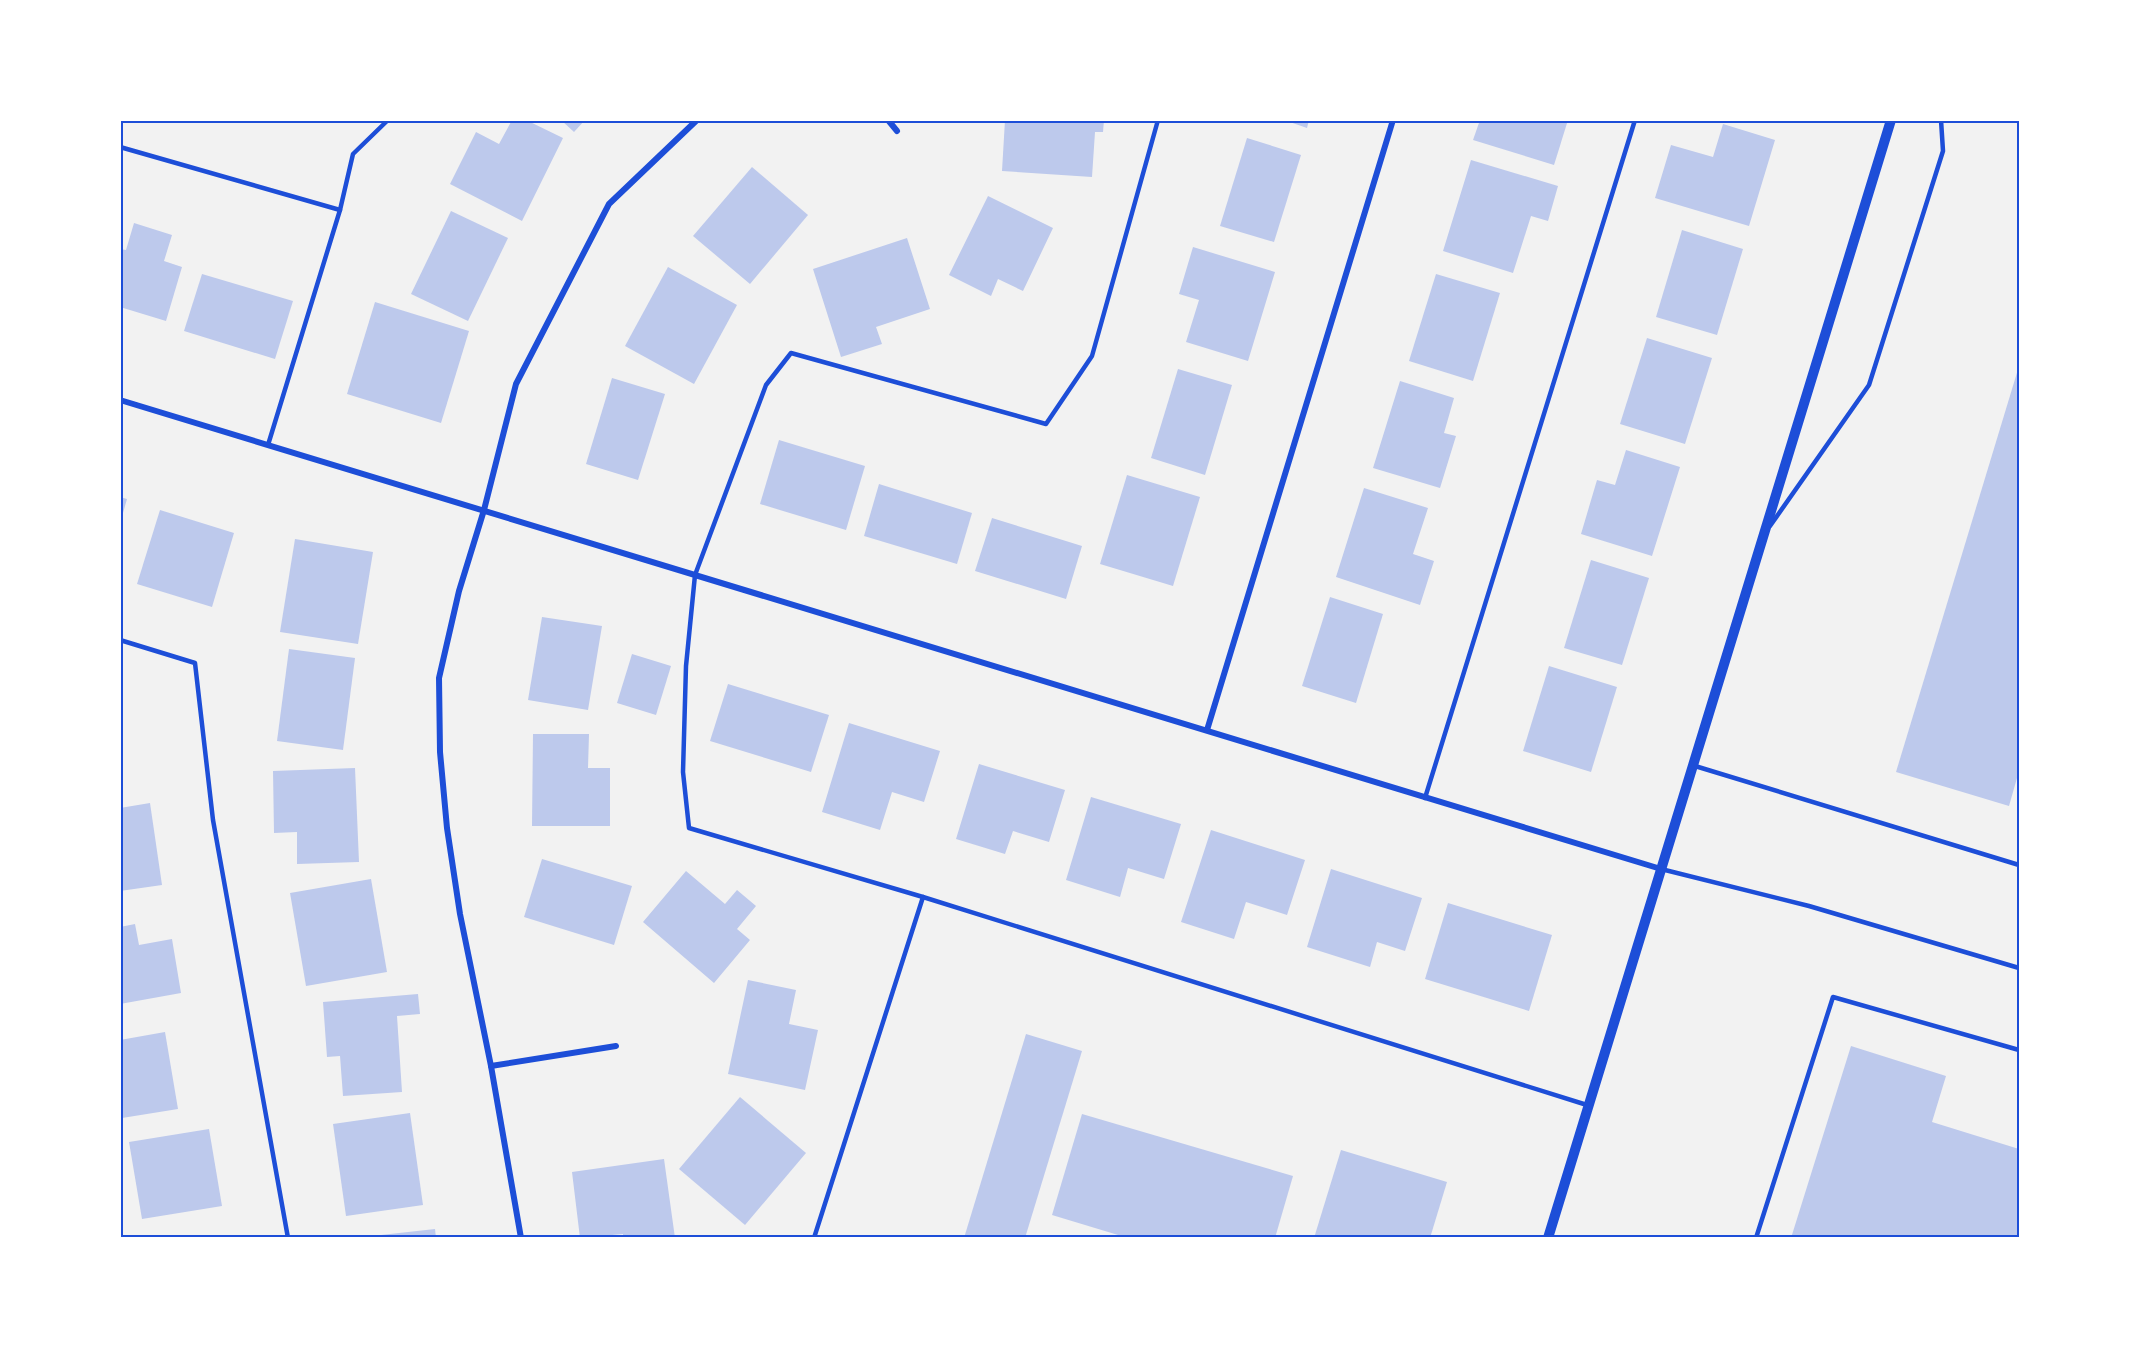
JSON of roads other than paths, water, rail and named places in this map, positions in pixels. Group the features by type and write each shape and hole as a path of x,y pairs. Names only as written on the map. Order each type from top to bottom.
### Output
{"street":[{"path":"521,1238 491,1066 460,914 447,828 440,752 439,678 459,591 484,510 516,384 609,204 697,120"},
{"path":"888,120 897,131"},
{"path":"1207,730 1393,120"},
{"path":"1548,1238 1891,120"},
{"path":"120,400 1661,869"},
{"path":"491,1066 616,1046"}],"lane":[{"path":"268,445 340,210 353,154 388,120"},
{"path":"1158,120 1092,356 1046,424 791,353 766,385 695,575 686,666 682,772 689,828 923,897 1587,1105"},
{"path":"1425,798 1635,120"},
{"path":"1764,536 1869,385 1943,151 1941,120"},
{"path":"120,147 340,210"},
{"path":"120,640 195,663 213,820 288,1238"},
{"path":"1693,765 2019,865"},
{"path":"1661,869 1809,906 2019,968"},
{"path":"814,1238 923,897"},
{"path":"1756,1238 1833,997 2019,1050"}]}
